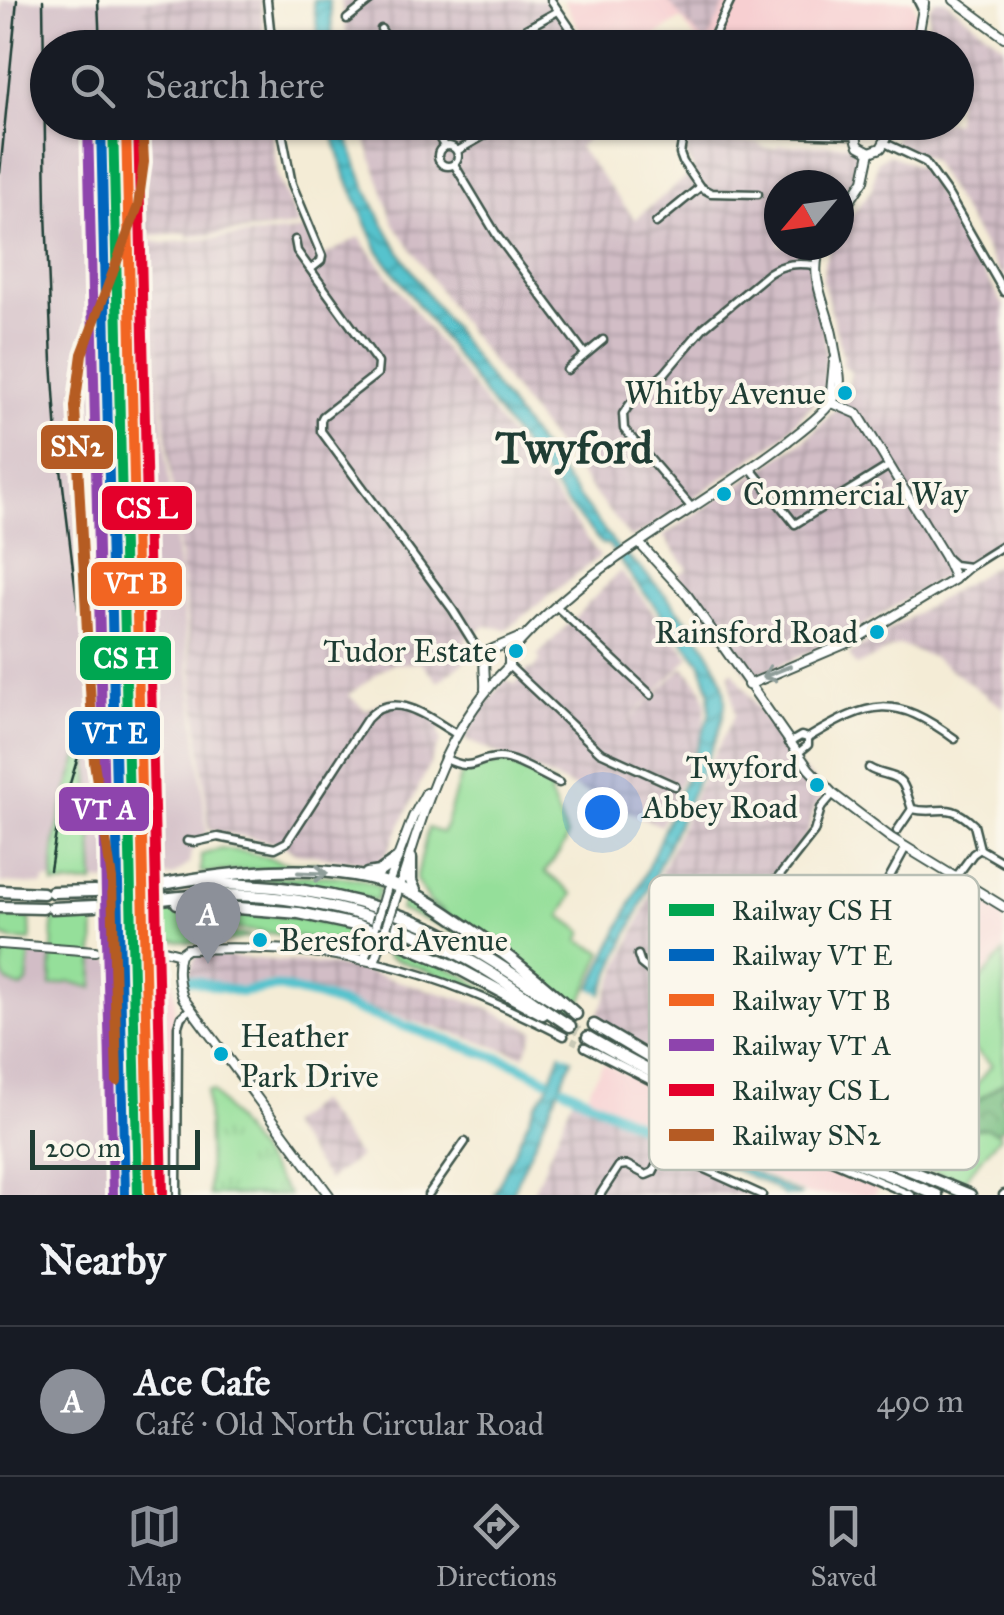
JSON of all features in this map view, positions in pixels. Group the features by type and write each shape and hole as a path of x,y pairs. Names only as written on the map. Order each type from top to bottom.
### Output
{"highway":[{"path":"410,858 411,881 418,896"},
{"path":"352,875 418,896 487,940 576,1014 459,942 362,902 257,884 134,889 248,873 377,873 396,860"},
{"path":"0,891 102,891"},
{"path":"258,896 297,900 372,917 470,960 567,1029 380,929 309,914 134,902 258,896"},
{"path":"0,908 103,905"},
{"path":"594,1025 649,1057"},
{"path":"586,1042 649,1070"},
{"path":"877,1170 937,1195"},
{"path":"910,1170 970,1195"}],"street":[{"path":"267,0 270,30"},
{"path":"347,19 371,0"},
{"path":"551,0 571,30"},
{"path":"717,30 731,0"},
{"path":"954,0 1004,37"},
{"path":"919,30 923,2"},
{"path":"524,30 558,11"},
{"path":"283,140 292,184 320,252 321,260 311,269"},
{"path":"440,140 444,146"},
{"path":"457,151 476,140"},
{"path":"682,140 683,162 700,187 711,193 758,194"},
{"path":"858,140 859,146 870,152 879,150 885,140"},
{"path":"885,143 925,162 1004,292"},
{"path":"444,146 457,151 454,164"},
{"path":"444,146 439,151 439,160 444,165 454,164"},
{"path":"854,195 864,180 870,152"},
{"path":"454,164 498,238 585,354"},
{"path":"656,223 700,187"},
{"path":"295,240 297,251 378,363 376,374 323,416 321,430 470,636 485,664 494,673 500,673"},
{"path":"369,961 444,758 485,690 509,666 510,654 525,635 615,559 750,469 806,427 836,397 840,384 830,325 816,276 817,260"},
{"path":"692,508 624,428 623,414 703,328 769,273 794,262 815,265"},
{"path":"567,370 603,340"},
{"path":"830,402 858,414 956,579"},
{"path":"750,469 795,524 889,466"},
{"path":"639,543 687,595 797,754 833,794 906,847 954,875"},
{"path":"748,685 854,640 956,579 1004,545"},
{"path":"944,556 954,565 969,567"},
{"path":"558,607 651,695"},
{"path":"485,690 486,652 525,635"},
{"path":"470,636 484,646 510,654"},
{"path":"509,666 600,752 675,786"},
{"path":"187,841 218,837 280,848 376,709 391,704 409,706 456,734"},
{"path":"789,743 801,736 808,738 843,717 878,707 915,713 955,739"},
{"path":"797,754 808,745 808,738"},
{"path":"444,758 464,767 506,758 559,783"},
{"path":"869,768 896,777 912,809"},
{"path":"393,889 396,860 413,817 434,781"},
{"path":"780,875 814,832 821,808 833,794"},
{"path":"897,832 912,809"},
{"path":"912,809 951,809 963,816 974,826 980,850 1004,863"},
{"path":"891,875 906,847"},
{"path":"957,875 980,850"},
{"path":"979,891 1004,907"},
{"path":"0,944 110,951"},
{"path":"134,950 180,954 187,950 261,948 369,961 430,977 567,1029"},
{"path":"180,954 180,989 191,1008 329,1195"},
{"path":"638,955 649,970"},
{"path":"177,1195 178,1026 191,1008"},
{"path":"586,1042 649,1077"},
{"path":"428,1195 465,1142"},
{"path":"600,1195 620,1166 627,1165 642,1174 654,1170"},
{"path":"703,1170 762,1195"},
{"path":"853,1170 911,1195"}],"shaded area":[{"path":"2,0 143,0 146,30 30,30 30,140 153,140 153,171 141,230 151,241 162,414 207,831 191,852 189,864 173,876 94,881 86,734 56,842 54,885 52,880 44,880 43,885 0,883"},
{"path":"143,0 261,0 264,30 146,30"},
{"path":"341,0 551,0 571,30 345,30"},
{"path":"563,0 913,0 917,14 913,30 689,30 681,19 664,30 580,30"},
{"path":"668,0 727,0 713,30 693,30"},
{"path":"935,0 945,0 1004,46 1004,280 931,160 894,143 974,140 974,30 926,30 929,8"},
{"path":"153,140 273,140 278,179 300,226 188,237 187,233 146,236 141,230 153,171"},
{"path":"366,140 586,140 578,147 635,219 694,171 686,155 686,148 693,142 758,143 764,148 848,144 860,157 861,173 854,184 854,170 764,170 764,260 811,260 823,323 824,392 780,439 630,538 461,322 393,222"},
{"path":"888,154 922,168 1004,306 1004,539 843,638 750,678 677,575 688,569 663,536 806,439 845,400 851,372 842,364 823,281 824,263 854,260 854,212 872,189 877,162"},
{"path":"306,230 320,258 359,237 600,556 507,629 485,626 464,640 473,655 438,682 422,663 391,664 348,695 366,710 388,699 409,703 444,722 438,732 441,741 386,855 375,864 295,853 281,844 209,830 160,374 151,241"},
{"path":"1004,560 1004,708 934,658 899,645 856,666 849,654"},
{"name":"Tudor Estate","path":"620,571 690,657 617,732 684,666 703,690 706,704 703,730 661,826 464,739 482,708 506,679 515,684 532,669 541,660 537,656"},
{"path":"733,671 792,759 826,792 814,809 807,835 774,875 659,875 706,769 735,715 729,673"},
{"path":"649,899 649,1051 596,1019"},
{"path":"979,899 1004,915 1004,949 979,979"},
{"path":"6,951 112,960 146,958 143,1079 148,1195 0,1195 0,955"},
{"path":"197,954 356,969 478,1004 535,1031 524,1056 271,982 230,986 188,974"},
{"path":"146,958 172,978 175,996 171,1092 174,1195 148,1195 143,1079"},
{"path":"603,1063 649,1086 649,1124 587,1094"},
{"path":"574,1095 649,1136 649,1170 710,1170 755,1195 532,1195"},
{"path":"317,1101 359,1157 328,1180 287,1125"},
{"path":"754,1170 836,1170 878,1188 875,1195 807,1195"}],"green space":[{"path":"87,730 94,883 54,885 58,827"},
{"path":"505,762 554,785 550,794 567,836 545,872 573,894 561,916 583,932 579,941 603,952 576,1014 430,902 416,880 428,828 443,833 462,771"},
{"path":"221,849 317,866 201,873 201,855"},
{"path":"261,877 339,877 380,888 376,901"},
{"path":"405,896 438,911 489,949 487,952 440,925 400,910"},
{"path":"187,909 291,916 361,932 366,939 358,952 358,944 222,927 220,932 251,936 204,943 136,935 135,911"},
{"path":"95,916 93,988 71,982 51,986 53,918"},
{"path":"0,917 30,918 31,941 0,935"},
{"path":"391,944 460,973 522,1010 388,957 385,950"},
{"path":"5,951 30,952 27,983 22,988 9,983 3,975"},
{"path":"1004,952 1004,1082 979,1099 979,1081 992,1065 979,1054 979,982"},
{"path":"1004,1082 1004,1127 997,1132 979,1129 979,1099"},
{"path":"207,1091 213,1091 289,1195 209,1195"},
{"path":"979,1129 1000,1136 979,1162"},
{"path":"928,1170 972,1170 963,1181"}],"water":[{"path":"313,0 329,0 332,30 317,30"},
{"path":"335,140 349,140 394,243 505,400 617,547 643,570 696,632 716,666 725,699 713,746 655,875 649,875 649,888 511,1195 494,1195 645,874 709,716 710,691 700,662 608,544 602,544 565,502 378,250 345,174"},
{"path":"735,1170 748,1170 802,1195 784,1195"}],"pier":[{"path":"589,988 606,997 576,1059 559,1051"}],"waterway":[{"path":"187,979 240,992 278,987 319,997 516,1064 546,1079"},
{"path":"564,1088 649,1130"}],"tunnel":[{"path":"109,890 133,889"},
{"path":"109,905 134,902"},
{"path":"570,1026 588,1037"},
{"path":"564,1036 585,1047"}],"railway":[{"path":"0,173 17,0"},
{"path":"43,0 43,30"},
{"path":"98,0 99,30"},
{"path":"45,140 57,436 87,684 83,740 57,827 50,870"},
{"path":"101,140 118,818 116,898"},
{"path":"117,1081 121,1195"}],"transit line":[{"path":"88,140 113,1195"},
{"path":"101,140 125,1195"},
{"path":"113,140 138,1195"},
{"path":"126,140 150,1195"},
{"path":"138,140 163,1194"}],"rail line":[{"name":"SN2","path":"117,1081 112,879 94,762 75,407 82,354 138,206 143,140"}],"place":[{"name":"Whitby Avenue","path":"845,393"},
{"name":"Commercial Way","path":"724,494"},
{"name":"Rainsford Road","path":"877,632"},
{"name":"Tudor Estate","path":"516,651"},
{"name":"Twyford Abbey Road","path":"817,785"},
{"name":"Beresford Avenue","path":"260,940"},
{"name":"Ace Cafe","path":"208,964"},
{"name":"Heather Park Drive","path":"221,1054"}],"district":[{"name":"Twyford","path":"574,447"}]}
